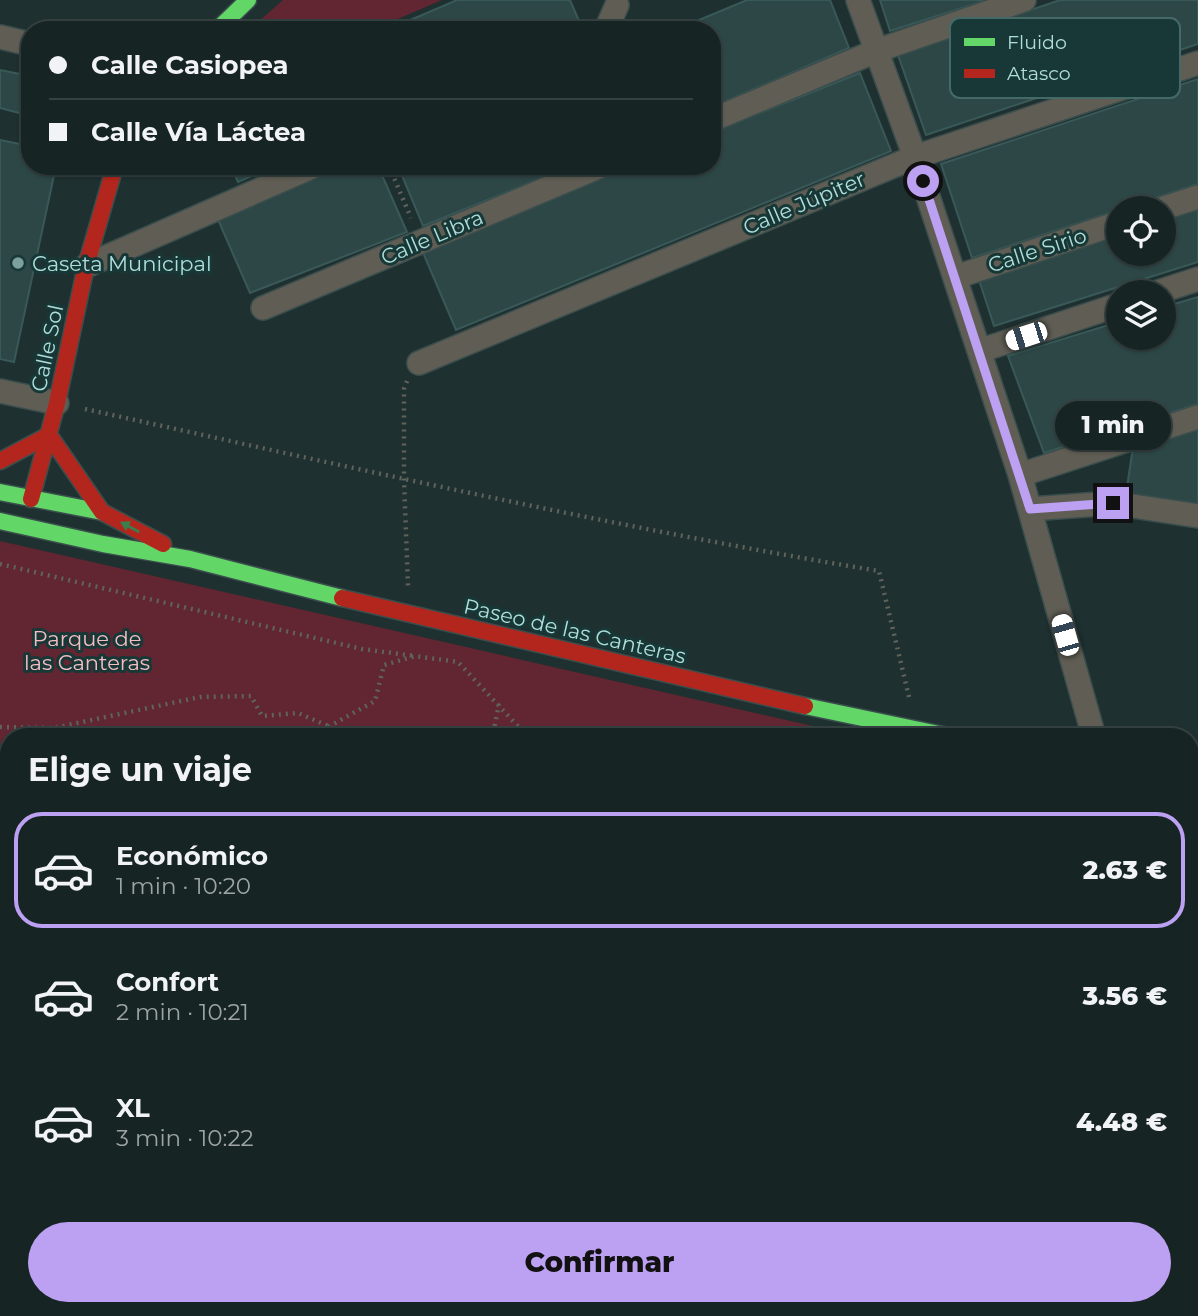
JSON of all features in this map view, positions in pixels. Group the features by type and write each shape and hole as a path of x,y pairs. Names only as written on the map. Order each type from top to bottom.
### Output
{"street":[{"path":"226,21 248,0"},
{"path":"859,0 956,276 1020,475 1091,728"},
{"path":"972,18 1024,0"},
{"path":"611,21 622,2"},
{"path":"721,116 876,51 950,26"},
{"path":"0,37 21,42"},
{"name":"Calle Júpiter","path":"1180,69 1198,63"},
{"name":"Calle Júpiter","path":"419,363 915,156 1091,98"},
{"name":"Calle Sol","path":"31,499 57,403 86,266 112,175"},
{"path":"86,266 293,175"},
{"name":"Calle Libra","path":"263,308 580,175"},
{"path":"1176,204 1198,197"},
{"name":"Calle Sirio","path":"956,276 1106,227"},
{"path":"1176,286 1198,279"},
{"path":"979,351 1106,309"},
{"path":"0,391 57,403"},
{"path":"1020,475 1198,417"},
{"path":"0,461 49,435 102,512"},
{"path":"0,492 102,512 190,559"},
{"path":"0,508 31,499"},
{"path":"31,499 50,518 103,544"},
{"path":"1030,509 1113,503 1198,516"},
{"path":"0,521 103,544 190,559"},
{"name":"Paseo de las Canteras","path":"190,559 410,616 904,728"}],"path":[{"path":"393,175 421,242"},
{"path":"410,616 404,479 404,388 419,363"},
{"path":"57,403 404,479 772,554 879,571 916,728"},
{"path":"0,564 362,649 458,662 520,728"},
{"path":"325,728 375,701 384,665 415,656"},
{"path":"0,727 54,728 200,698 251,696 262,716 298,713 333,728"},
{"path":"494,728 499,704"}],"green space":[{"path":"283,0 442,0 393,21 259,21"},
{"name":"Parque de las Canteras","path":"0,541 821,728 0,728"}],"building":[{"path":"457,0 570,0 579,21 408,21"},
{"path":"747,0 830,0 849,48 721,103 721,21 697,21"},
{"path":"880,0 987,0 890,31"},
{"path":"1060,0 1198,0 1198,44 1180,50 1180,18 1007,18"},
{"path":"950,37 950,98 1037,98 926,135 898,55"},
{"path":"0,70 21,74 21,113 0,108"},
{"path":"860,73 891,151 456,330 421,248 604,175 721,175 721,128"},
{"path":"1198,79 1198,184 1161,196 1106,196 1106,214 972,258 941,164 1141,98 1180,98 1180,85"},
{"name":"Caseta Municipal","path":"0,140 21,144 21,175 54,175 14,362 0,359"},
{"path":"235,175 254,175 238,182"},
{"path":"316,175 382,175 407,232 250,293 216,215"},
{"path":"402,175 549,175 423,226"},
{"path":"1198,207 1198,262 1141,280 1106,280 1106,291 994,326 979,280 1106,238 1106,266 1176,266 1176,215"},
{"path":"1198,297 1198,404 1044,453 1008,356 1106,326 1106,350 1176,350 1176,303"},
{"path":"1198,425 1198,504 1126,494 1133,447"}],"traffic: fast":[{"path":"226,21 248,0"},
{"path":"0,492 102,512"},
{"path":"0,521 103,544 190,559 342,598"},
{"path":"805,706 910,728"}],"traffic: jam":[{"path":"31,499 57,403 86,266 112,175"},
{"path":"0,461 49,435 102,512 163,544"},
{"path":"342,598 805,706"}],"place":[{"name":"Caseta Municipal","path":"18,263"}],"route":[{"path":"923,181 1030,509 1113,503"}]}
